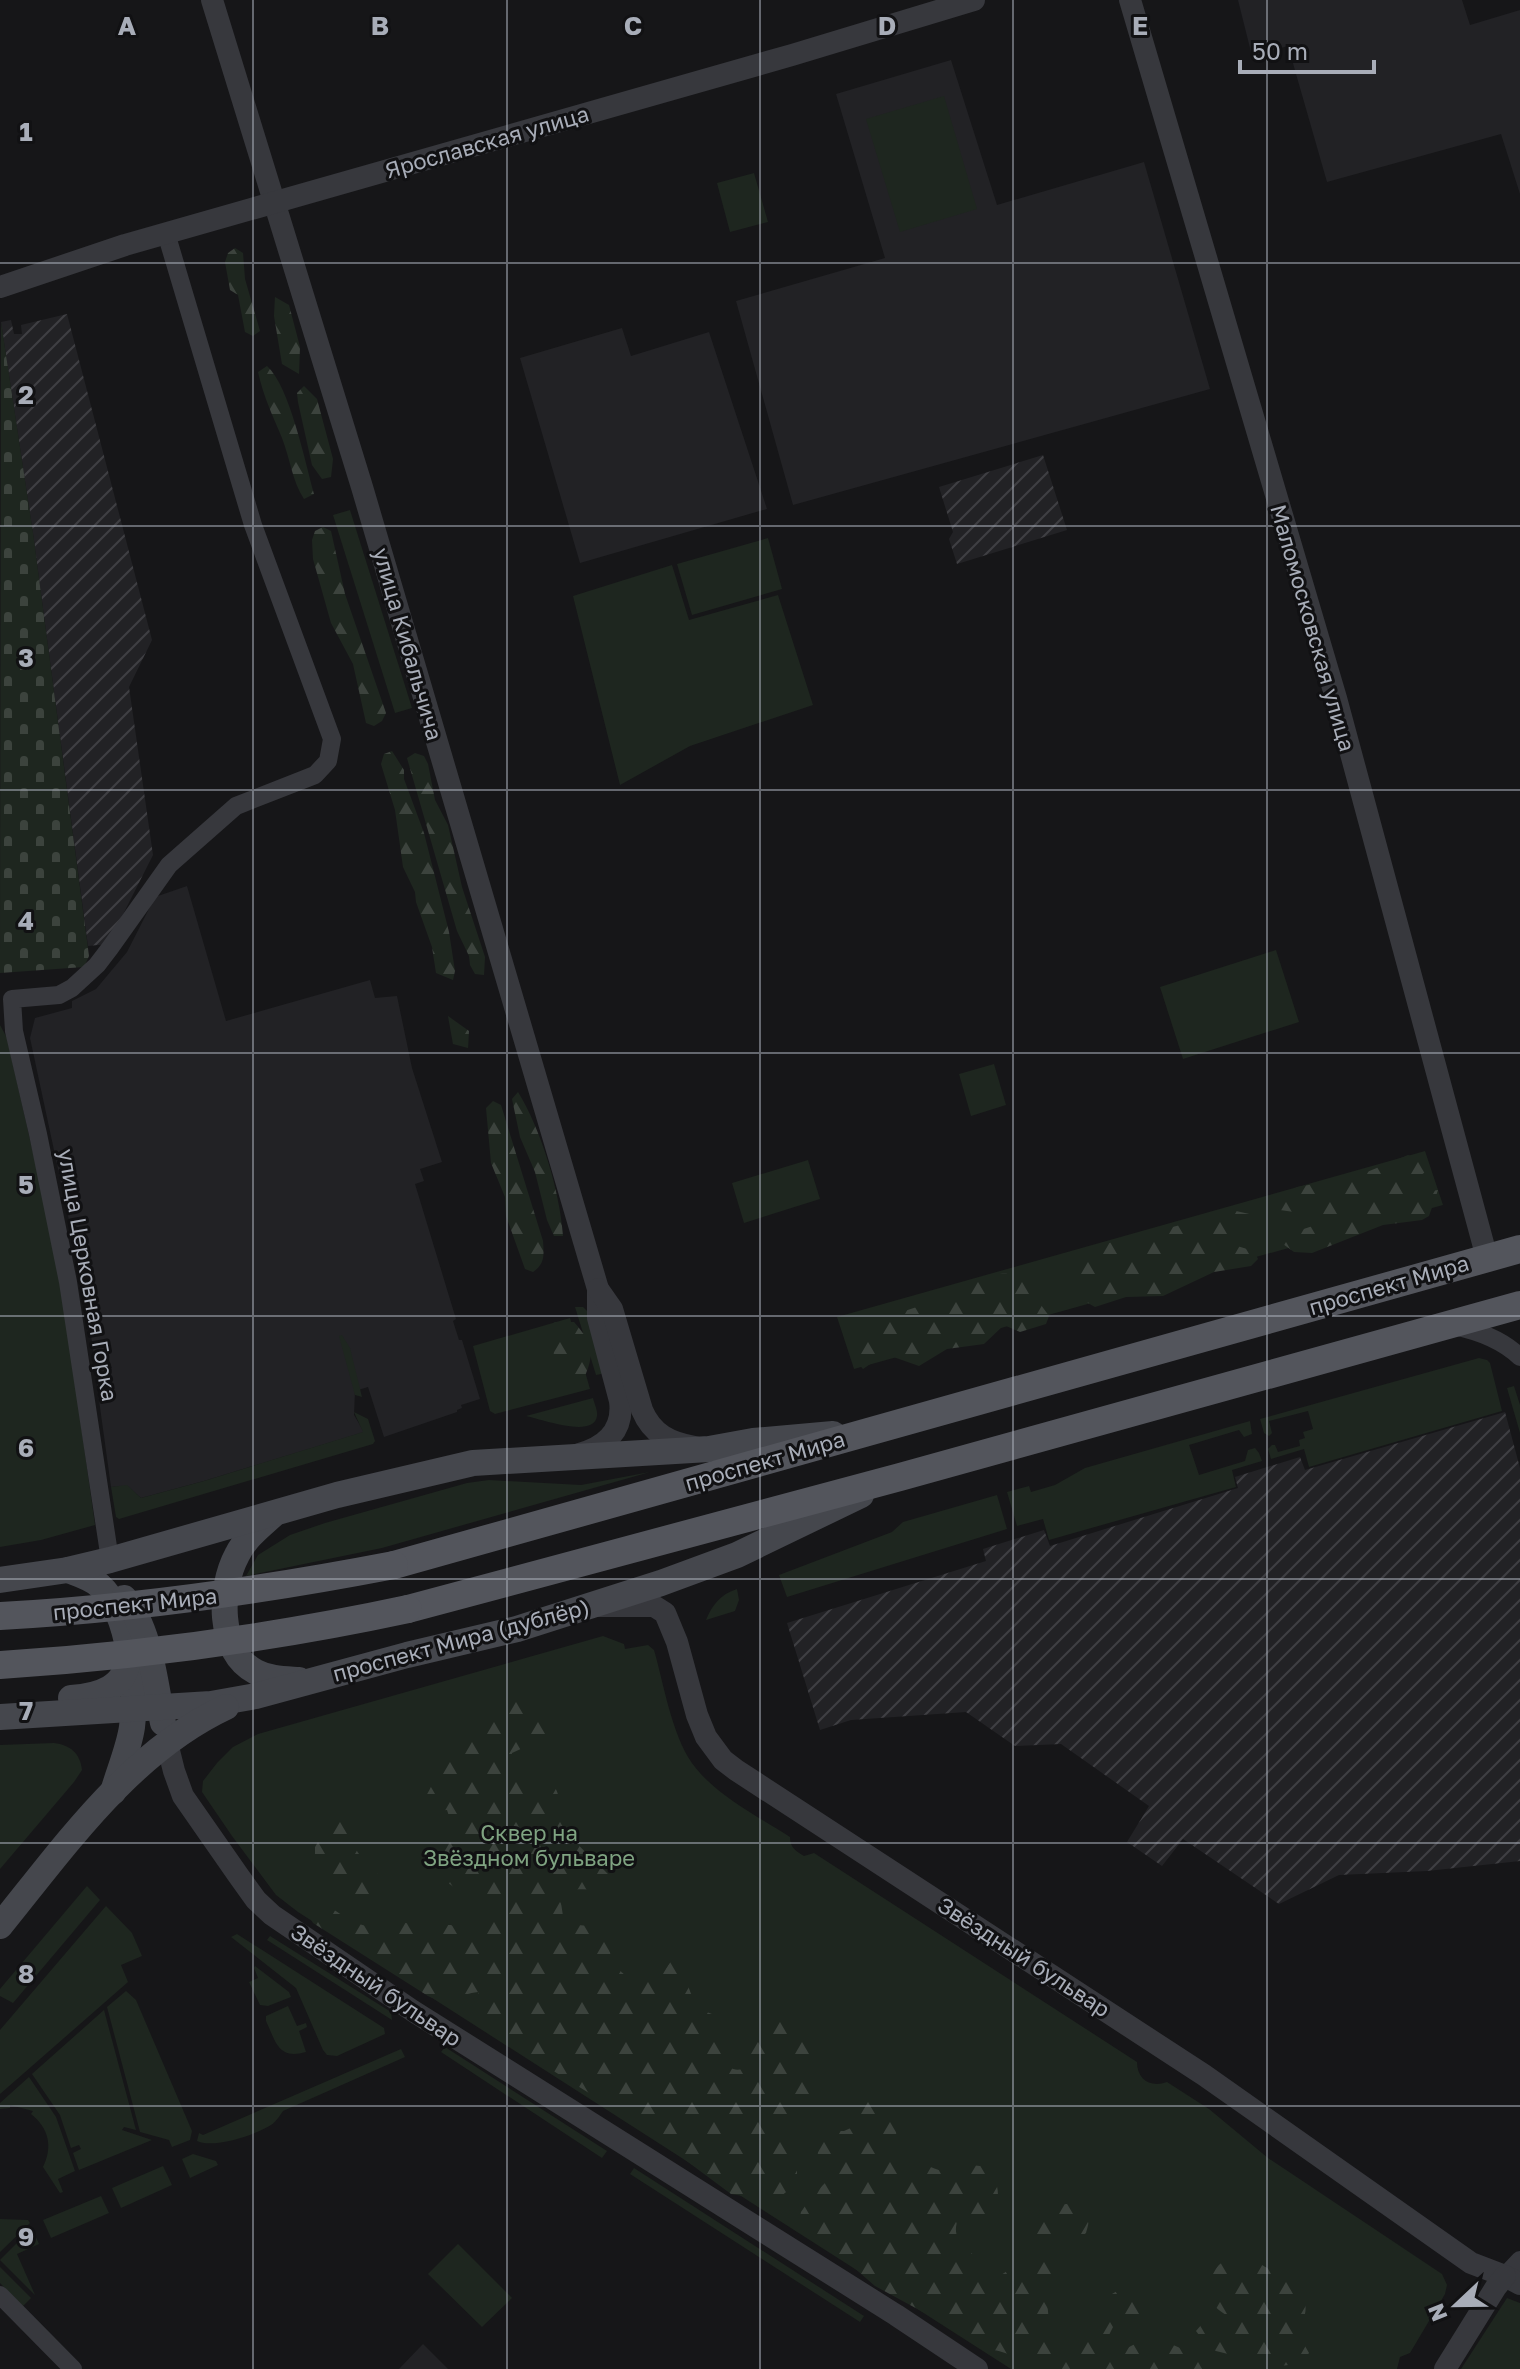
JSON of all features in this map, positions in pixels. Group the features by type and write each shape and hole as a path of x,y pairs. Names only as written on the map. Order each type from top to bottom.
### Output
{"main road":[{"name":"проспект Мира","path":"0,1616 78,1612 197,1597 311,1581 394,1565 1520,1249"},
{"path":"0,1665 90,1659 220,1644 321,1628 408,1609 900,1477 1520,1305"},
{"path":"0,1581 110,1560 277,1511 473,1463 709,1449 753,1441 868,1432"},
{"name":"проспект Мира (дублёр)","path":"7,1716 211,1704 256,1696 517,1629 737,1555 900,1477"},
{"path":"277,1511 244,1544 231,1569 225,1596 228,1631 239,1656 254,1672 286,1679 310,1680"},
{"path":"68,1570 92,1580 107,1593 122,1624 133,1709 131,1730 113,1792"},
{"path":"68,1570 110,1585 132,1609 145,1634 167,1743"},
{"path":"7,1716 44,1701 104,1692 121,1679 127,1668 128,1655"},
{"path":"0,1926 113,1792 167,1743 208,1715 256,1696"}],"street":[{"name":"улица Кибальчича","path":"212,0 362,487 598,1289 612,1309 648,1424 670,1440 709,1449"},
{"name":"Ярославская улица","path":"0,287 166,233 792,55 974,0"},
{"name":"Маломосковская улица","path":"1130,0 1336,698 1487,1258"},
{"name":"улица Церковная Горка","path":"110,1560 66,1270 14,1031 12,999 59,995 72,988 97,965 169,865 236,806 315,775 328,761 332,739 253,525 166,233"},
{"name":"улица Кибальчича","path":"562,1458 602,1445 613,1435 621,1416 620,1401 597,1313 598,1289"},
{"path":"1446,1325 1491,1338 1509,1346 1520,1357"},
{"name":"Звёздный бульвар","path":"591,1606 654,1606 665,1613 673,1628 706,1737 723,1760 736,1770 1204,2075 1471,2263 1515,2273"},
{"name":"Звёздный бульвар","path":"167,1743 183,1796 243,1882 272,1915 413,2011 977,2369"},
{"path":"1445,2369 1496,2287 1515,2273"},
{"path":"0,2295 73,2369"}],"shaded area":[{"path":"1238,0 1462,0 1470,25 1520,10 1520,194 1501,134 1327,182 1288,46 1252,56"},
{"path":"951,60 997,205 1144,162 1210,389 793,505 736,301 885,258 836,94"},
{"path":"67,314 152,640 129,687 153,855 108,944 88,946 33,533 1,322 11,320 14,334 22,334 21,325"},
{"path":"622,328 631,356 709,332 767,509 580,563 520,358"},
{"path":"1043,455 1067,530 957,564 949,539 953,532 939,487"},
{"path":"187,886 226,1021 370,980 375,998 397,996 412,1068 442,1162 420,1169 424,1181 415,1184 456,1319 453,1321 480,1399 461,1405 457,1412 384,1437 368,1387 355,1391 354,1415 364,1432 141,1498 127,1486 111,1487 95,1371 112,1368 107,1353 94,1355 88,1316 98,1313 81,1243 73,1239 30,1038 35,1018 72,1008 72,1001 96,989 127,952 155,897"},
{"path":"1505,1412 1520,1468 1520,1861 1427,1871 1339,1875 1279,1904 1183,1839 1162,1866 1127,1842 1149,1806 1061,1744 1015,1746 966,1712 851,1720 820,1730 787,1623 986,1561 983,1549 1044,1530 1050,1546 1238,1488 1235,1477 1300,1457 1305,1470"},
{"path":"423,2344 448,2369 399,2369"}],"green space":[{"path":"944,96 977,209 900,232 866,119"},
{"path":"754,173 768,222 730,232 717,183"},
{"path":"235,248 243,253 245,279 260,331 253,336 245,332 238,295 230,290 225,262 228,253"},
{"path":"275,297 289,305 300,347 299,374 282,364 274,316"},
{"path":"1,322 33,533 89,956 84,967 0,973"},
{"path":"267,366 283,390 301,445 314,494 304,499 260,381 258,372"},
{"path":"304,386 317,399 333,459 331,477 322,479 312,465 297,393"},
{"path":"350,510 412,708 395,713 333,515"},
{"path":"323,527 331,531 345,594 386,713 382,721 374,726 366,723 353,664 331,623 313,559 312,540 315,531"},
{"path":"768,538 782,589 692,615 677,564"},
{"path":"672,565 689,620 778,595 813,705 690,746 620,785 573,596"},
{"path":"392,751 404,770 404,779 424,833 449,932 455,971 453,980 436,973 432,947 415,892 403,867 395,810 381,764 384,754"},
{"path":"415,753 424,756 428,764 435,800 448,825 462,887 485,957 484,975 475,974 457,931 407,758"},
{"path":"1276,950 1299,1022 1183,1059 1160,987"},
{"path":"448,1016 469,1031 468,1048 453,1044"},
{"path":"0,1025 7,1038 59,1267 95,1525 41,1540 0,1547"},
{"path":"994,1064 1006,1105 971,1116 959,1074"},
{"path":"518,1092 548,1161 563,1236 554,1236 547,1220 535,1172 520,1137 512,1099"},
{"path":"493,1101 501,1105 543,1241 543,1259 533,1272 525,1269 506,1216 505,1197 491,1163 486,1108"},
{"path":"1425,1151 1443,1205 854,1369 837,1317"},
{"path":"1408,1155 1425,1162 1428,1170 1406,1186 1411,1194 1438,1190 1429,1216 1422,1220 1383,1225 1312,1253 1294,1252 1283,1244 1285,1235 1319,1224 1324,1216 1319,1209 1301,1213 1273,1209 1297,1187 1355,1177"},
{"path":"808,1160 820,1199 744,1223 732,1183"},
{"path":"1236,1211 1254,1215 1254,1224 1240,1237 1237,1246 1254,1251 1258,1259 1251,1266 1214,1272 1163,1296 1126,1297 1095,1307 1075,1290 1073,1264 1093,1247"},
{"path":"1032,1271 1038,1277 1033,1294 1049,1316 1046,1324 1020,1332 1004,1325 984,1344 947,1349 919,1366 885,1354 863,1369 859,1364 856,1345 868,1323 929,1303 946,1308 970,1286 985,1278"},
{"path":"575,1307 583,1307 587,1311 606,1373 596,1375"},
{"path":"570,1318 590,1389 495,1414 490,1411 473,1346"},
{"path":"555,1322 574,1322 589,1345 590,1359 581,1385 572,1386 558,1374 548,1327"},
{"path":"342,1335 350,1348 362,1397 355,1395 339,1336"},
{"path":"1479,1358 1490,1363 1502,1411 1309,1467 1304,1449 1271,1459 1268,1449 1272,1445 1278,1452 1300,1446 1299,1440 1305,1438 1303,1432 1313,1429 1308,1411 1269,1421 1272,1433 1269,1436 1264,1433 1260,1419"},
{"path":"1514,1386 1520,1405 1520,1433 1507,1388"},
{"path":"593,1398 597,1416 594,1423 587,1426 566,1426 526,1416"},
{"path":"354,1412 368,1419 375,1441 373,1444 119,1519 116,1517 111,1487 127,1485 141,1498 363,1432"},
{"path":"1250,1421 1252,1434 1244,1437 1239,1430 1189,1445 1199,1475 1245,1461 1248,1450 1255,1448 1262,1461 1232,1470 1236,1487 1049,1540 1043,1519 1017,1526 1007,1492 1029,1486 1031,1492 1055,1485 1085,1468"},
{"path":"650,1472 382,1548 246,1576 258,1555 290,1535 467,1483 489,1480 581,1485"},
{"path":"997,1495 1007,1529 787,1597 779,1575 892,1532 903,1522"},
{"path":"737,1589 739,1600 735,1611 706,1620 718,1601"},
{"name":"Сквер на Звёздном бульваре","path":"603,1636 624,1644 625,1649 648,1645 654,1650 672,1718 688,1757 720,1792 790,1837 796,1851 804,1856 814,1853 1137,2062 1139,2074 1146,2081 1156,2084 1167,2082 1209,2109 1268,2158 1442,2274 1447,2285 1445,2294 1410,2353 1400,2357 1397,2369 1011,2369 298,1912 276,1895 202,1792 203,1781 217,1763 233,1747 258,1734"},
{"path":"524,1699 553,1727 551,1741 512,1753 509,1766 520,1775 533,1775 554,1786 559,1799 560,1821 566,1831 610,1876 608,1889 567,1891 561,1903 563,1916 580,1925 599,1923 608,1934 616,1966 627,1977 643,1983 651,1972 664,1971 672,1960 685,1958 689,1972 688,1986 697,2009 719,2018 720,2026 714,2039 717,2045 729,2048 733,2054 729,2067 736,2070 747,2065 749,2046 757,2028 770,2016 798,2019 807,2029 815,2072 810,2112 808,2119 794,2124 786,2136 797,2162 797,2175 791,2188 780,2197 767,2200 731,2194 653,2136 635,2117 597,2098 486,2029 479,2018 482,2004 478,1992 449,2001 428,1996 313,1923 306,1911 317,1903 366,1926 392,1921 451,1925 476,1937 491,1916 440,1878 434,1866 444,1841 455,1834 447,1810 420,1812 434,1779 433,1764 458,1753 476,1718 486,1708"},
{"path":"54,1743 73,1751 82,1770 0,1869 0,1745"},
{"path":"340,1816 351,1823 357,1849 362,1858 374,1866 377,1875 374,1899 358,1906 352,1902 347,1883 328,1876 315,1861 312,1835"},
{"path":"87,1886 100,1900 13,2003 0,1996 0,1989"},
{"path":"106,1906 132,1933 142,1956 121,1965 128,1982 0,2094 0,2030"},
{"path":"237,1934 384,2028 385,2034 337,2056 327,2055 296,1988 231,1937"},
{"path":"270,1936 391,2012 392,2020 267,1940"},
{"path":"255,1966 289,1992 291,1997 268,2006 260,2005 249,1982 258,1978"},
{"path":"126,1991 136,2000 192,2131 190,2140 172,2147 169,2140 140,2132 107,2007"},
{"path":"288,2006 297,2026 306,2023 307,2027 299,2031 306,2052 297,2054 284,2051 266,2021 266,2016"},
{"path":"104,2010 136,2130 124,2127 122,2130 152,2140 79,2170 73,2153 81,2149 79,2145 71,2148 60,2115 32,2074"},
{"path":"445,2047 607,2151 602,2158 441,2052"},
{"path":"401,2049 405,2057 283,2111 275,2122 264,2129 223,2142 197,2141 199,2133 203,2135"},
{"path":"29,2077 56,2117 75,2171 58,2179 63,2192 60,2193 43,2167 48,2138 42,2125 31,2114 33,2111 10,2105 10,2108 0,2109 0,2103"},
{"path":"879,2093 891,2098 896,2107 899,2151 941,2171 953,2172 966,2165 989,2167 997,2186 995,2205 985,2214 959,2217 957,2237 983,2262 992,2278 1018,2264 1043,2260 1052,2267 1058,2283 1047,2301 1049,2322 1043,2329 1044,2338 1051,2346 1103,2328 1104,2303 1114,2293 1130,2289 1139,2291 1148,2308 1144,2317 1116,2321 1108,2337 1114,2346 1123,2350 1147,2338 1157,2338 1194,2354 1205,2369 1040,2369 1037,2363 993,2350 875,2286 828,2245 810,2236 799,2221 812,2196 826,2182 816,2167 819,2139 825,2131 844,2131 853,2127 860,2106"},
{"path":"193,2154 216,2161 218,2165 190,2178 182,2159"},
{"path":"163,2166 172,2185 121,2208 112,2188"},
{"path":"634,2168 864,2316 860,2322 630,2174"},
{"path":"101,2196 109,2213 51,2238 43,2220"},
{"path":"1082,2204 1089,2217 1086,2233 1082,2236 1037,2234 1029,2221 1045,2207"},
{"path":"0,2219 28,2220 30,2223 0,2252"},
{"path":"32,2228 39,2244 17,2254 35,2295 0,2260"},
{"path":"458,2244 512,2298 482,2327 428,2274"},
{"path":"1239,2254 1281,2272 1302,2294 1305,2314 1296,2318 1296,2329 1309,2353 1298,2362 1255,2368 1244,2358 1208,2347 1196,2331 1202,2324 1221,2323 1226,2315 1212,2302 1205,2284 1219,2265"},
{"path":"0,2267 31,2298 23,2306 0,2283"},
{"path":"1507,2298 1520,2303 1520,2369 1461,2369"}]}
